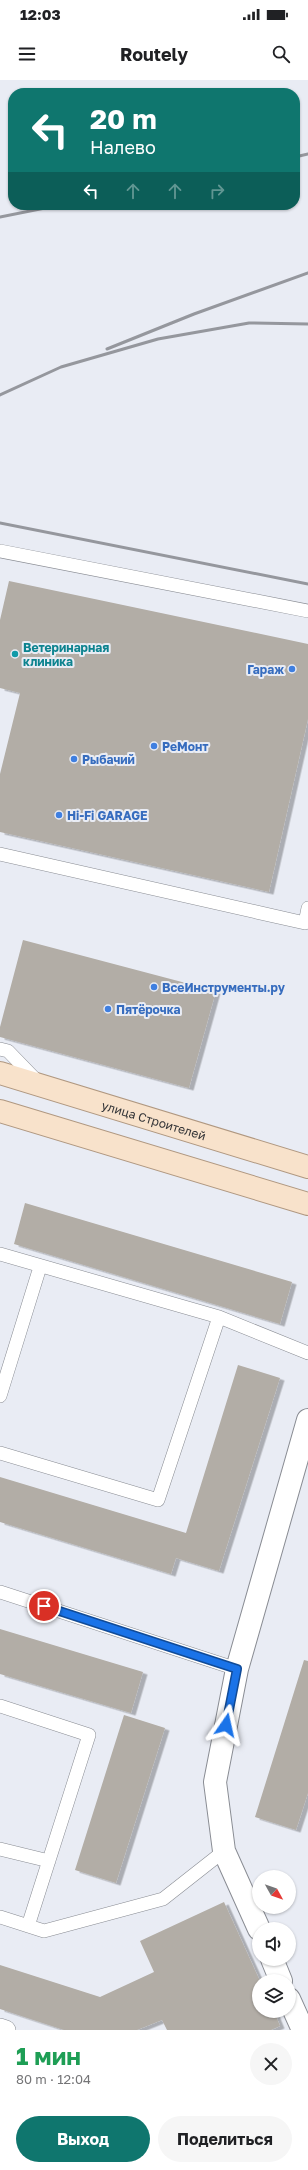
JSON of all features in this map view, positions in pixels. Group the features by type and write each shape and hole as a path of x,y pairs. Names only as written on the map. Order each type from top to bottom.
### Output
{"main road":[{"name":"улица Строителей","path":"0,1073 308,1167"},
{"path":"0,1111 308,1204"}],"street":[{"path":"256,1922 224,1851 215,1782 237,1669 308,1420"},
{"path":"296,2014 303,2030"},
{"path":"0,2028 6,2030"}],"lane":[{"path":"0,551 308,611"},
{"path":"0,854 305,923 308,908"},
{"path":"0,1049 8,1051 42,1086"},
{"path":"0,1254 40,1267 219,1317 308,1353"},
{"path":"0,1396 40,1267"},
{"path":"0,1454 158,1500 219,1317"},
{"path":"0,1592 237,1669"},
{"path":"0,1706 89,1734 28,1926"},
{"path":"0,1849 49,1861"},
{"path":"0,1917 44,1931 163,1899 224,1851"}],"building":[{"name":"РеМонт","path":"9,581 308,644 308,719 269,892 0,832 0,774 20,693 0,688 0,620"},
{"name":"Пятёрочка","path":"23,940 216,991 189,1088 0,1037 0,1027"},
{"path":"25,1203 292,1282 280,1324 14,1244"},
{"path":"238,1365 280,1378 219,1571 176,1558 171,1574 0,1522 0,1477 186,1533"},
{"path":"0,1629 143,1672 131,1713 0,1674"},
{"path":"304,1660 308,1661 308,1793 296,1830 255,1817"},
{"path":"124,1715 165,1728 116,1883 75,1870"},
{"path":"224,1902 257,1974 252,1974 252,2018 277,2018 280,2026 271,2030 167,2030 162,2020 137,2030 64,2030 0,2009 0,1965 100,1997 154,1972 140,1941"}],"railway":[{"path":"300,156 308,154"},
{"path":"0,217 35,210"},
{"path":"107,349 194,314 308,273"},
{"path":"0,395 61,367 158,339 249,323 308,324"},
{"path":"0,523 308,584"}],"place":[{"name":"Ветеринарная клиника","path":"15,654"},
{"name":"Гараж","path":"292,669"},
{"name":"РеМонт","path":"154,746"},
{"name":"Рыбачий","path":"74,759"},
{"name":"Hi-Fi GARAGE","path":"59,815"},
{"name":"ВсеИнструменты.ру","path":"154,987"},
{"name":"Пятёрочка","path":"108,1009"}],"route":[{"path":"44,1606 237,1669 226,1725"}]}
